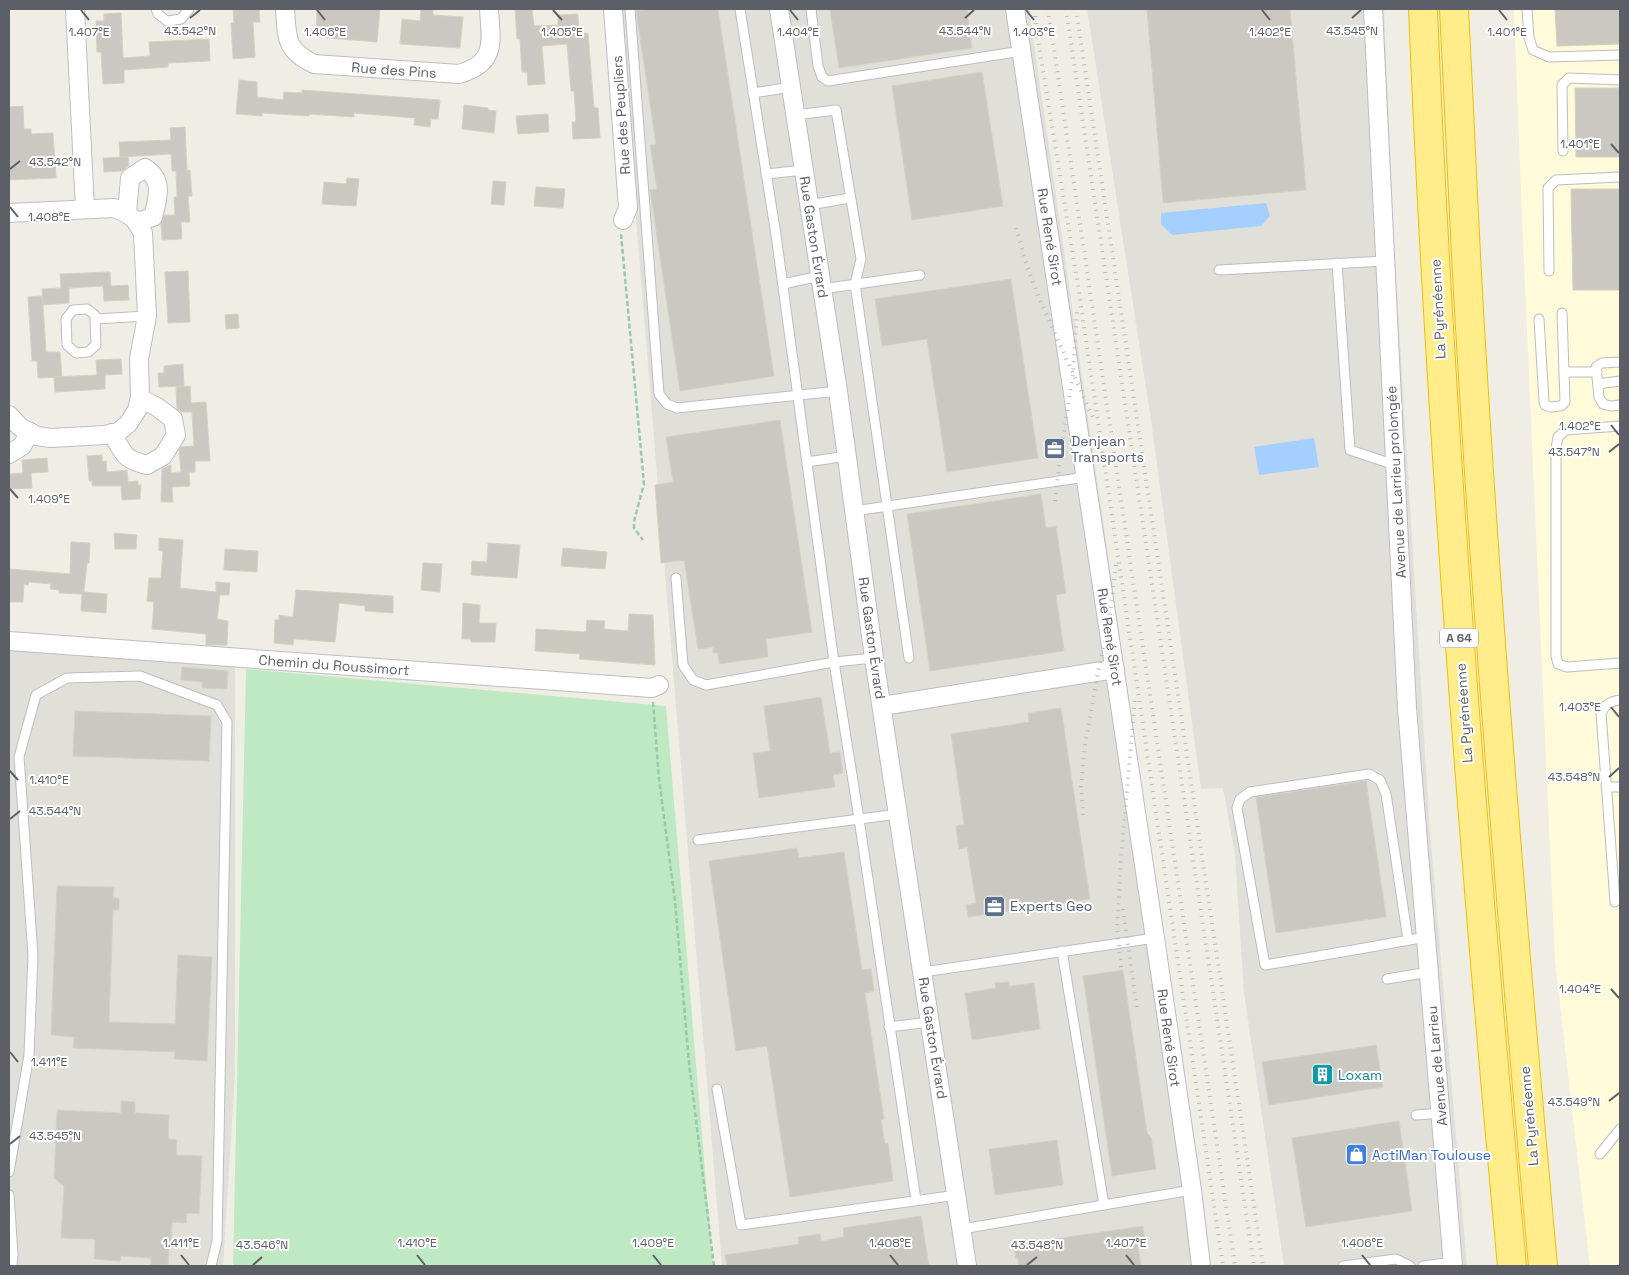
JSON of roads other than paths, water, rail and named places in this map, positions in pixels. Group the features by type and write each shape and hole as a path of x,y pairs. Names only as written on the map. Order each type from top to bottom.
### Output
{"highway":[{"name":"La Pyrénéenne","path":"1423,9 1440,345 1473,837 1512,1266"},
{"name":"La Pyrénéenne","path":"1454,9 1470,343 1489,624 1543,1266"}],"street":[{"path":"75,9 85,210"},
{"name":"Rue des Pins","path":"285,9 286,37 293,50 302,58 314,64 459,74 472,70 484,61 491,45 489,9"},
{"name":"Rue des Peupliers","path":"613,9 628,208 623,220"},
{"name":"Rue Gaston Évrard","path":"779,9 838,391 874,658 967,1266"},
{"name":"Rue René Sirot","path":"1015,9 1155,938 1192,1190 1201,1266"},
{"name":"Avenue de Larrieu prolongée","path":"1373,9 1407,708 1427,955"},
{"path":"9,213 114,208 132,217 143,233 147,316 139,359 140,398 137,410 128,424 118,432 105,435 50,438 37,436 20,427 9,415"},
{"path":"112,433 125,456 132,461 147,465 163,456 176,435 174,419 157,406 140,398"},
{"path":"9,454 22,446 30,432"},
{"name":"Chemin du Roussimort","path":"9,640 656,687"},
{"path":"882,706 1114,669"},
{"name":"Avenue de Larrieu","path":"1427,955 1453,1264"}],"lane":[{"path":"156,9 158,14 168,21 181,19 189,9"},
{"path":"630,9 659,394 667,404 677,408 838,391"},
{"path":"740,9 798,395 834,662 916,1200"},
{"path":"811,9 818,66 822,77 828,81 1022,51"},
{"path":"1527,9 1529,38 1533,50 1549,57 1620,55"},
{"path":"1563,151 1562,84 1569,78 1620,80"},
{"path":"753,93 791,87"},
{"path":"795,116 836,110 862,258 855,284 910,658"},
{"path":"766,174 804,170"},
{"path":"1550,271 1548,188 1556,180 1620,178"},
{"path":"809,205 850,198"},
{"path":"1219,270 1385,260"},
{"path":"1337,263 1350,450 1396,465"},
{"path":"782,284 821,282 855,284 920,275"},
{"path":"87,309 95,315 95,320 96,345 88,352 76,353 67,345 66,319 73,310 87,309"},
{"path":"1538,319 1545,406 1561,406 1565,402 1562,313"},
{"path":"95,320 147,316"},
{"path":"1620,362 1602,363 1596,367 1599,397 1603,404 1620,406"},
{"path":"1565,372 1597,372"},
{"path":"1598,384 1620,381"},
{"path":"1620,426 1566,430 1558,437 1556,448 1556,656 1558,664 1567,667 1620,663"},
{"path":"807,462 847,456"},
{"path":"854,511 1086,477"},
{"path":"676,578 683,665 693,680 706,685 834,662 874,658"},
{"path":"9,1172 29,1054 32,955 19,757 36,695 67,678 140,676 217,705 227,722 217,1241 211,1266"},
{"path":"1615,902 1616,853 1606,787 1600,713 1612,701 1620,700"},
{"path":"1408,940 1386,794 1380,780 1369,774 1250,792 1240,799 1237,808 1265,966 1426,937"},
{"path":"1606,787 1620,787"},
{"path":"698,840 898,814"},
{"path":"923,972 1155,938"},
{"path":"1062,952 1104,1205"},
{"path":"1387,979 1429,972"},
{"path":"889,1027 930,1022"},
{"path":"717,1089 741,1224 957,1195"},
{"path":"1416,1115 1440,1113"},
{"path":"1600,1154 1620,1129"},
{"path":"962,1228 1192,1190"},
{"path":"9,1196 13,1254 12,1266"},
{"path":"1343,1266 1396,1259 1410,1266"},
{"path":"1422,1266 1453,1264"}],"water":[{"path":"1266,203 1270,216 1261,226 1172,235 1161,224 1161,213"},
{"path":"1314,438 1319,467 1259,475 1254,447"}],"railway":[{"path":"1035,9 1036,28 1078,286 1223,1266"},
{"path":"1048,9 1235,1266"},
{"path":"1066,9 1254,1266"},
{"path":"1076,9 1263,1266"},
{"path":"1016,228 1039,298 1094,420"},
{"path":"1055,501 1073,374 1077,311"},
{"path":"1083,815 1081,787 1085,745 1108,628 1116,564"},
{"path":"1121,967 1117,931 1135,697"},
{"path":"1123,909 1137,1009"}],"place":[{"name":"Denjean Transports","path":"1055,449"},
{"name":"Experts Geo","path":"994,906"},
{"name":"Loxam","path":"1322,1075"},
{"name":"ActiMan Toulouse","path":"1356,1155"}]}
